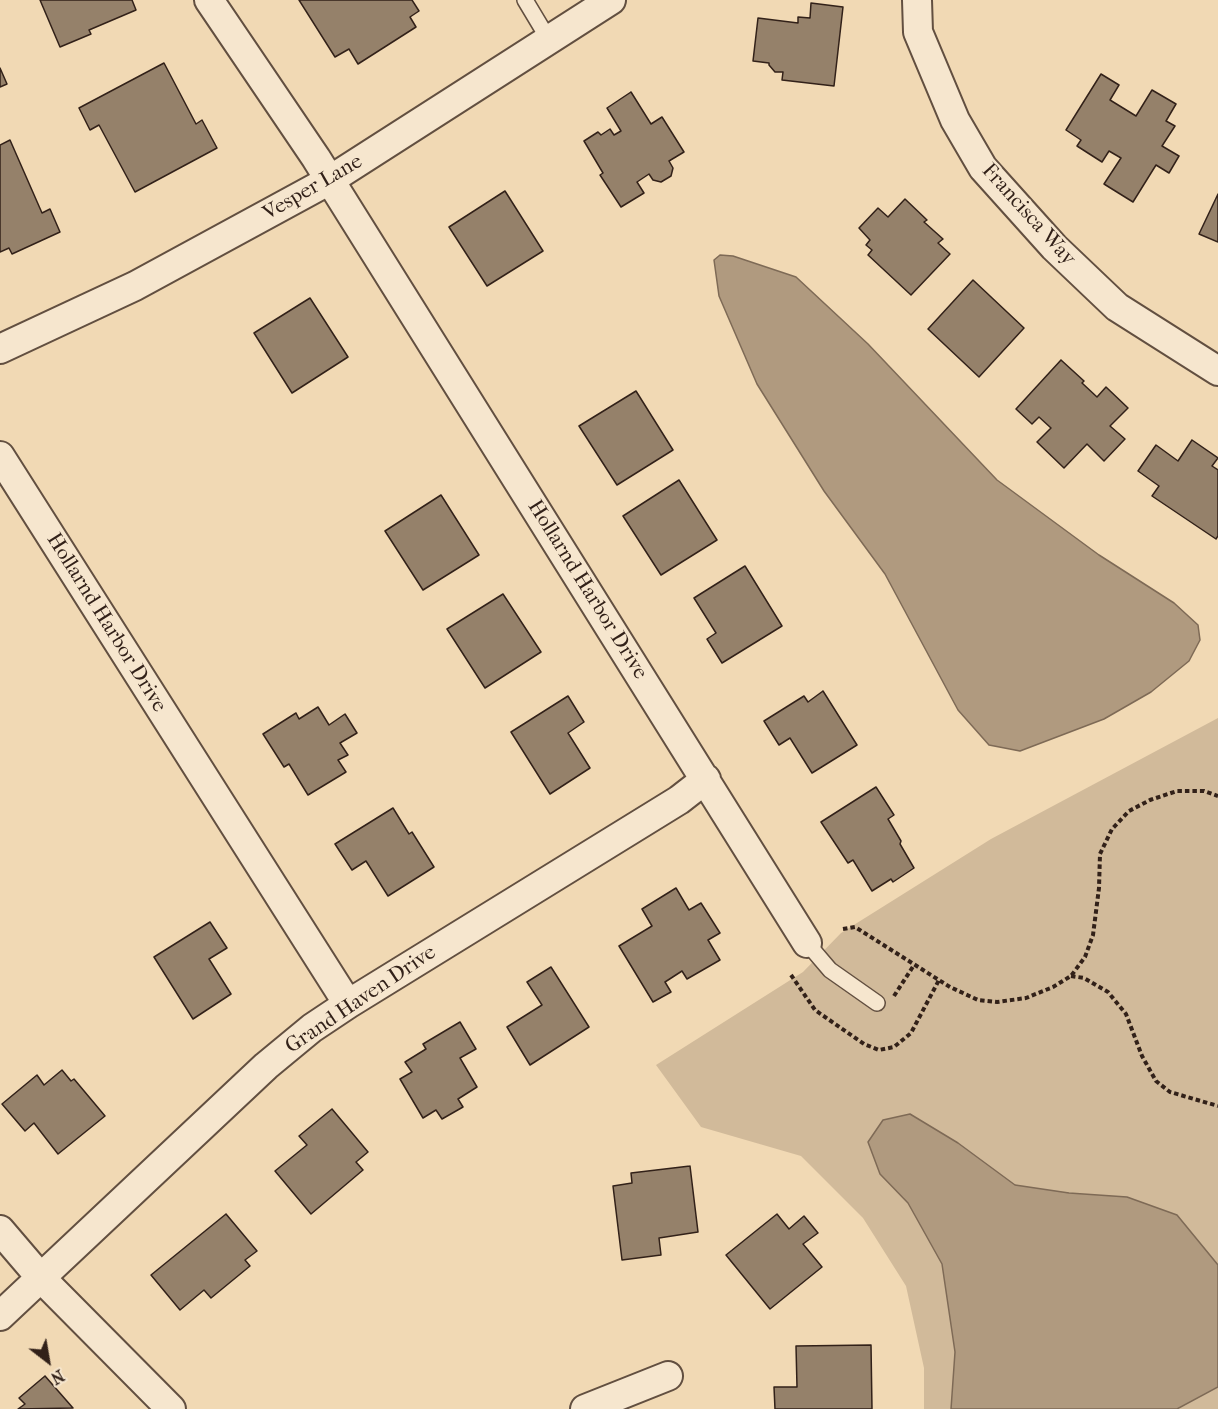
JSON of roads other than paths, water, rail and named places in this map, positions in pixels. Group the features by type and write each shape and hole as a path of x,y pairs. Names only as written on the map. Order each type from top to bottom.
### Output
{"street":[{"name":"Hollarnd Harbor Drive","path":"209,0 323,169 807,943"},
{"name":"Vesper Lane","path":"0,349 135,286 323,169 549,40 611,0"},
{"name":"Francisca Way","path":"917,0 918,32 956,120 983,168 1054,247 1117,307 1218,371"},
{"name":"Hollarnd Harbor Drive","path":"0,456 348,1004"},
{"name":"Grand Haven Drive","path":"0,1316 266,1066 312,1028 679,800 706,779"},
{"path":"0,1230 41,1278 171,1409"},
{"path":"585,1409 669,1376"}],"lane":[{"path":"525,0 549,40"},
{"name":"Hollarnd Harbor Drive","path":"807,943 830,970 877,1003"}]}
